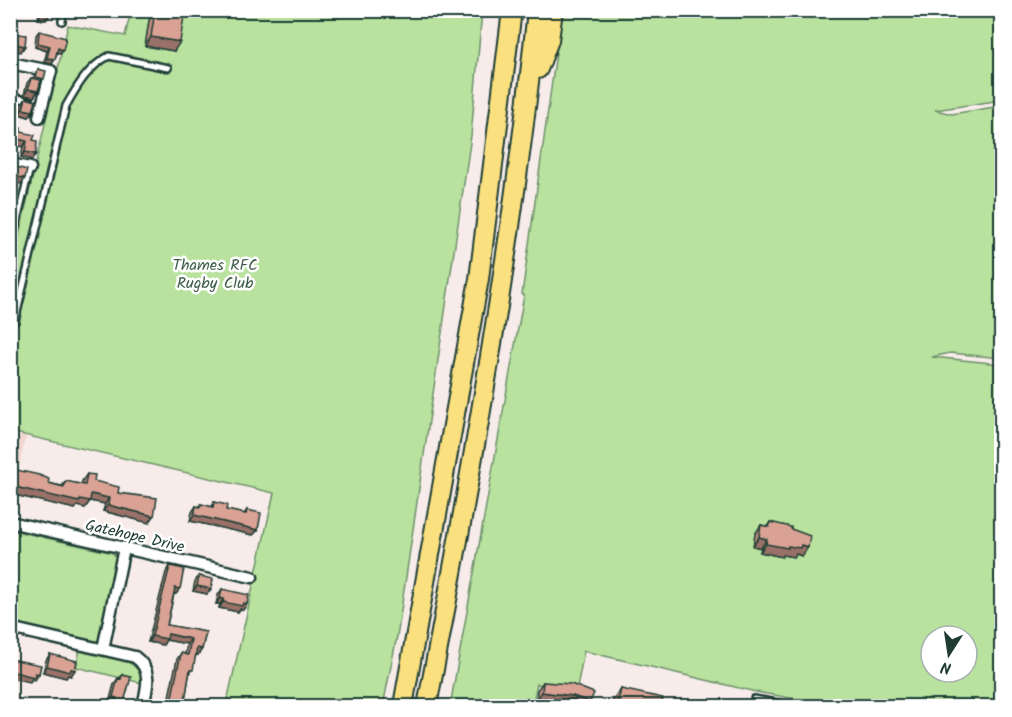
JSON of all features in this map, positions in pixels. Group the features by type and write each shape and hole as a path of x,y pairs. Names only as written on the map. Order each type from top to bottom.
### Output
{"highway":[{"path":"449,454 500,10"},
{"path":"403,706 479,279 512,10"},
{"path":"428,706 472,457 529,94 537,10"},
{"path":"529,94 549,40 553,10"}],"street":[{"path":"10,63 51,71 39,117"},
{"path":"10,164 30,168"},
{"name":"Gatehope Drive","path":"10,522 252,577"},
{"path":"103,649 124,548"},
{"path":"10,628 131,655 143,664 148,684 143,706"}],"lane":[{"path":"62,21 64,10"},
{"path":"10,320 15,321 66,106 73,93 95,65 109,56 168,68"},
{"path":"18,98 43,104"},
{"path":"10,250 30,168"},
{"path":"754,699 794,706"}],"shaded area":[{"path":"11,432 26,436 11,503"}],"green space":[{"name":"Thames RFC Rugby Club","path":"131,11 482,11 471,136 398,631 383,706 226,706 274,493 11,432 11,270 68,25 125,36"},
{"path":"562,11 1001,11 1001,100 935,110 952,114 1001,106 1001,358 950,353 932,357 1001,364 1001,706 837,706 756,692 584,651 576,693 537,684 532,706 450,706 524,295 522,294"},
{"path":"11,530 113,553 118,560 99,641 96,643 11,625"},
{"path":"80,650 108,655 127,662 140,674 142,683 76,667"}],"building":[{"path":"155,11 184,16 180,42 151,37"},
{"path":"39,31 66,38 63,50 58,48 55,59 47,58 50,46 38,43"},
{"path":"10,33 26,35 25,46 10,43"},
{"path":"38,69 46,71 44,79 36,77"},
{"path":"31,78 41,80 38,91 28,89"},
{"path":"26,98 36,101 33,111 23,109"},
{"path":"10,122 21,128 21,132 35,135 33,140 37,141 36,154 25,152 27,141 10,137"},
{"path":"10,165 27,170 25,178 10,176"},
{"path":"10,193 18,195 16,203 11,202 10,204"},
{"path":"10,452 12,469 39,475 49,479 48,483 64,487 66,481 85,485 87,474 95,475 94,481 119,487 118,493 157,498 154,516 108,505 109,498 91,494 90,501 80,499 79,502 15,487 13,497 10,496"},
{"path":"214,502 227,505 226,510 246,514 247,510 261,513 258,530 194,515 196,506 200,507 201,504 213,507"},
{"path":"770,522 791,527 791,529 810,536 808,547 801,545 800,548 788,546 788,548 766,544 767,539 759,537 761,525 769,527"},
{"path":"170,566 184,569 180,589 175,588 167,625 206,632 202,649 197,648 193,670 190,670 184,706 170,706 181,653 188,655 191,639 168,634 167,639 152,636"},
{"path":"199,576 213,579 211,589 197,586"},
{"path":"222,589 249,595 247,604 243,603 242,606 223,602 224,599 220,598"},
{"path":"50,654 77,661 75,670 71,669 70,672 47,666"},
{"path":"10,659 41,665 39,674 35,673 34,677 10,671"},
{"path":"122,675 131,677 123,706 115,706 117,698 113,697 118,678 121,679"},
{"path":"543,682 571,684 594,693 590,702 573,696 542,692"},
{"path":"621,689 663,698 661,706 617,706"}]}
